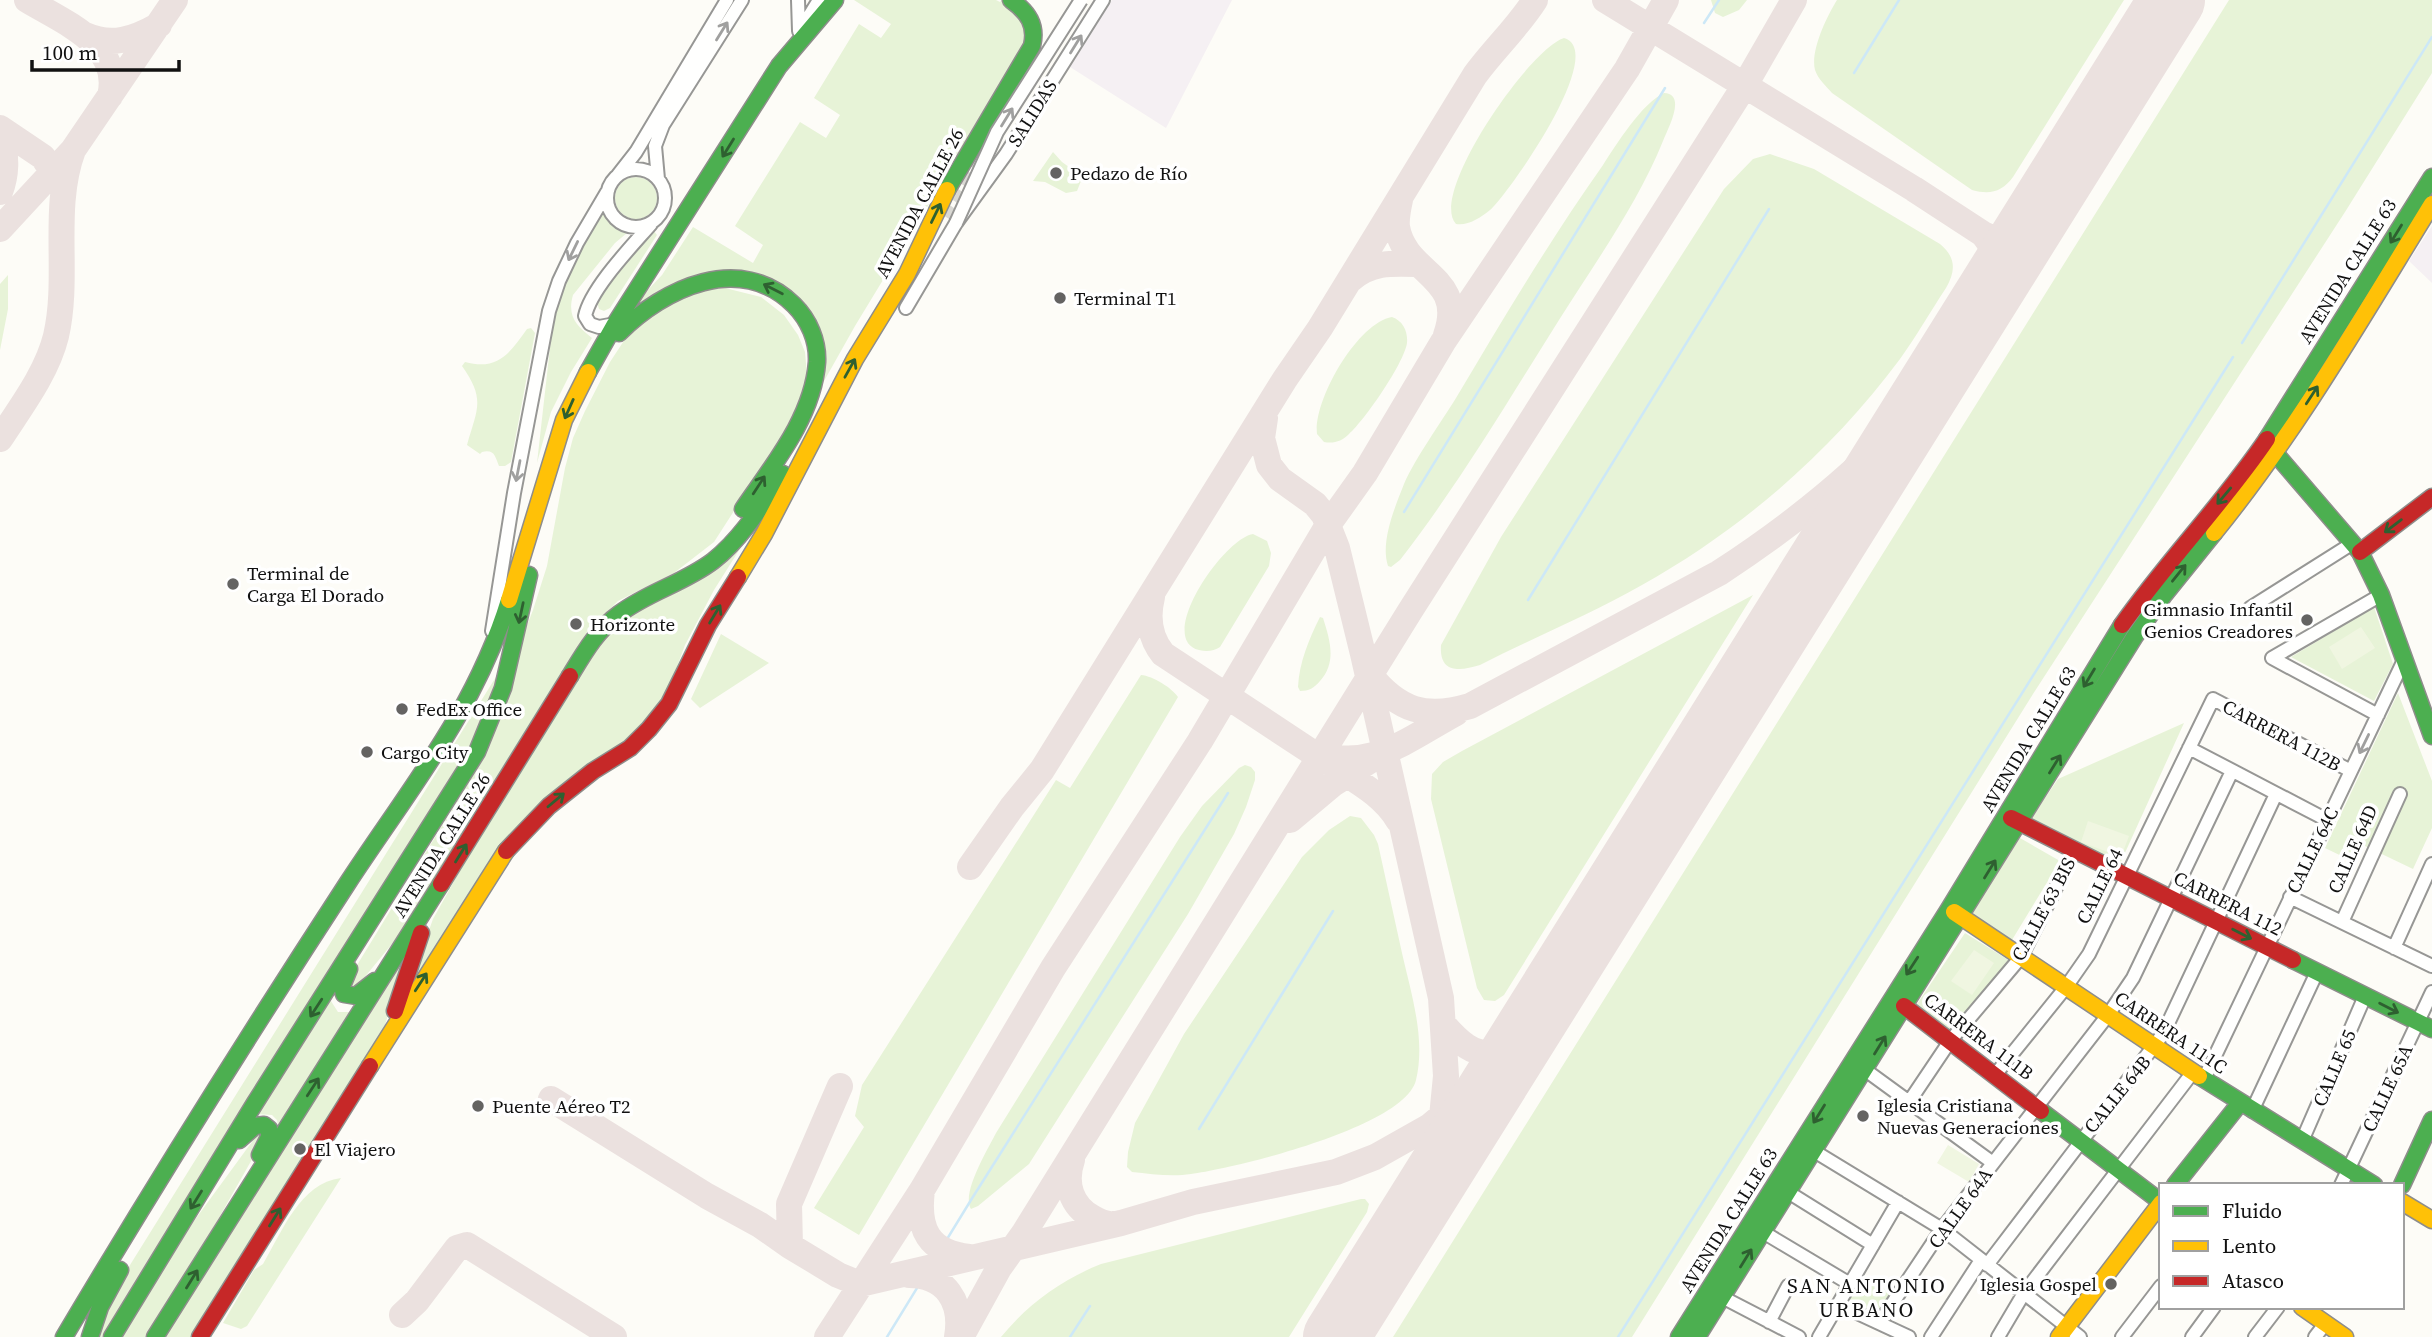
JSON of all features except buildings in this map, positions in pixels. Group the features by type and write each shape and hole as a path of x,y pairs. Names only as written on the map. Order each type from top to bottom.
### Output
{"main road":[{"name":"AVENIDA CALLE 26","path":"73,1337 131,1251 306,971 487,664 569,408 589,369 779,66 835,0"},
{"name":"AVENIDA CALLE 26","path":"200,1337 388,1035 511,845 556,800 593,771 630,748 664,710 685,675 708,625 764,534 855,359 907,274 951,182 1032,46 1034,36 1030,18 1026,11 1011,0"},
{"name":"AVENIDA CALLE 63","path":"2270,446 2432,177"},
{"name":"AVENIDA CALLE 63","path":"1679,1337 1955,912 2013,819 2138,602 2232,486 2270,446 2432,204"},
{"path":"589,369 639,313 673,291 703,282 737,280 765,285 788,298 809,324 815,341 816,376 803,412 732,526 687,577"},
{"name":"AVENIDA CALLE 26","path":"155,1337 446,877 592,640 613,618 712,562 736,540 817,428"},
{"path":"2270,446 2356,547 2381,595 2432,736"},
{"name":"AVENIDA CALLE 26","path":"112,1337 477,752 491,725 512,658 555,451"},
{"path":"2356,547 2432,497"},
{"name":"AVENIDA CALLE 26","path":"64,1337 304,951 406,800"},
{"name":"CARRERA 112","path":"2013,819 2425,1026"},
{"path":"388,1035 419,936 446,877"},
{"name":"AVENIDA CALLE 63","path":"1698,1337 1904,1006 1955,912"},
{"name":"CARRERA 111C","path":"1955,912 2246,1107 2371,1183"},
{"path":"370,924 344,980 342,991 349,997 356,996 387,970"},
{"name":"CARRERA 111B","path":"1904,1006 2159,1201"},
{"path":"2177,1183 2246,1107"},
{"path":"2403,1183 2432,1119"},
{"path":"218,1237 267,1142 269,1129 264,1125 255,1126 225,1154"},
{"path":"2404,1203 2432,1220"},
{"path":"2063,1332 2159,1206"},
{"path":"90,1337 100,1307 131,1251"},
{"path":"2305,1309 2345,1337"}],"street":[{"path":"652,223 633,228 615,219 607,202 607,192 636,152 727,0"},
{"path":"615,324 599,327 590,324 585,316 586,310 604,282 659,216 665,197 658,179 654,155 663,125 742,0"},
{"path":"798,0 799,32"},
{"path":"779,66 819,0"},
{"name":"SALIDAS","path":"956,223 997,132 1081,0"},
{"name":"SALIDAS","path":"906,308 956,223 1006,154 1103,0"},
{"path":"618,175 634,169 651,173 658,179"},
{"name":"AVENIDA CALLE 26","path":"487,664 514,493 549,311 576,243 607,192"},
{"path":"2250,608 2356,547"},
{"path":"2378,715 2272,658 2381,595"},
{"name":"CALLE 64C","path":"1998,1337 2024,1293 2117,1168 2199,1076 2266,946 2404,660"},
{"name":"CALLE 64","path":"1996,1075 2089,954 2213,699"},
{"name":"CARRERA 112B","path":"2213,699 2351,771"},
{"path":"2189,748 2327,820"},
{"name":"CALLE 64A","path":"1880,1322 1942,1229 2108,1015 2133,978 2232,771"},
{"name":"CALLE 64B","path":"1931,1337 1984,1262 2155,1046 2276,794"},
{"name":"CALLE 64D","path":"2342,922 2400,794"},
{"name":"CALLE 63 BIS","path":"1909,1102 1950,1041 2021,957 2075,850"},
{"path":"2394,947 2432,864"},
{"path":"2290,897 2432,966"},
{"path":"2246,1107 2317,972"},
{"name":"CALLE 65A","path":"2342,1183 2425,1026 2432,992"},
{"name":"CALLE 65","path":"2302,1141 2365,996"},
{"path":"1864,1069 1993,1163"},
{"path":"1814,1151 1942,1229 2024,1293 2063,1332 2080,1337"},
{"path":"1788,1192 1873,1245"},
{"path":"1819,1337 1898,1202"},
{"path":"1763,1232 1850,1284"},
{"path":"1769,1322 1788,1286"},
{"path":"2122,1337 2159,1289"},
{"path":"1722,1297 1798,1337"},
{"path":"1838,1304 1909,1337"},
{"path":"2192,1337 2213,1309"},
{"path":"2255,1337 2276,1309"},
{"path":"2315,1337 2325,1324"}],"shaded area":[{"path":"1112,0 1232,0 1166,128 1070,67"},
{"path":"2432,226 2432,283 2409,261"}],"green space":[{"path":"854,0 1002,0 1023,24 1028,41 819,390 820,343 748,274 627,312 662,275 693,227 753,263 763,245 735,226 800,122 826,138 840,115 814,98 859,24 881,38 891,24"},
{"path":"1711,0 1747,0 1739,10 1723,17 1715,13"},
{"path":"1837,0 2124,0 2013,177 2000,189 1984,192 1972,190 1832,93 1820,79 1815,70 1815,53 1824,24"},
{"path":"2229,0 2432,0 2432,73 2033,694 1632,1337 1393,1337"},
{"path":"1564,38 1575,48 1574,68 1565,94 1534,152 1490,210 1469,223 1456,224 1451,208 1456,184 1486,124 1528,68 1548,48"},
{"path":"1664,93 1674,99 1674,112 1653,164 1629,210 1463,472 1400,560 1391,567 1388,566 1387,536 1404,484 1415,463 1583,193 1630,125 1647,106"},
{"path":"1053,152 1080,175 1077,191 1066,193 1045,182 1033,181"},
{"path":"1770,154 1814,169 1940,244 1953,264 1952,276 1946,288 1906,351 1845,426 1783,486 1715,539 1642,585 1480,665 1458,669 1447,666 1441,654 1441,645 1501,537 1724,189 1753,159"},
{"path":"636,177 651,183 657,198 651,213 636,219 621,213 615,198 621,183"},
{"path":"601,209 609,223 627,233 615,243 573,295 571,309 574,320 592,338 551,412 537,463 553,321 568,277"},
{"path":"654,231 657,235 610,308 604,311 599,309 597,302 610,283"},
{"path":"8,275 8,309 0,350 0,284"},
{"path":"725,288 761,297 784,315 798,335 805,352 807,375 799,410 714,542 674,573 618,601 587,632 396,939 352,989 351,975 462,793 533,610 547,566 573,438 610,362 633,327 688,292"},
{"path":"1392,317 1402,324 1407,334 1407,343 1399,364 1356,427 1341,440 1324,442 1317,434 1318,420 1322,403 1340,365 1365,333 1379,322"},
{"path":"531,328 535,333 511,462 499,466 492,453 486,451 480,454 467,445 476,413 477,396 462,366 465,362 495,362 509,352 527,329"},
{"path":"1253,534 1267,541 1271,553 1269,566 1220,647 1210,651 1199,650 1187,642 1185,628 1198,590 1226,553 1240,540"},
{"path":"743,544 714,590 685,645 668,691 647,724 549,797 406,994 433,919 605,633"},
{"path":"1753,595 1504,995 1495,1001 1484,1000 1477,988 1431,799 1432,774 1443,762 1462,751"},
{"path":"2374,607 2393,664 2374,701 2291,657"},
{"path":"1320,617 1323,618 1330,643 1329,666 1316,686 1300,691 1298,687 1302,660"},
{"path":"2361,627 2375,648 2342,669 2329,647"},
{"path":"721,634 769,663 700,708 691,699"},
{"path":"499,672 475,738 102,1337 97,1337 109,1303 130,1265"},
{"path":"1141,675 1162,683 1178,697 859,1235 814,1208 864,1127 855,1116 862,1085 1056,780 1070,788"},
{"path":"2398,693 2432,781 2432,828 2413,869 2363,845 2354,862 2325,848"},
{"path":"2184,723 2119,866 2030,820 2058,779"},
{"path":"1245,765 1255,772 1246,807 1234,834 1188,914 1029,1164 971,1209 969,1202 972,1182 996,1133 1180,837 1202,806"},
{"path":"1350,816 1361,818 1378,844 1416,1016 1419,1064 1416,1080 1405,1097 1383,1114 1352,1129 1279,1154 1191,1174 1132,1172 1127,1167 1135,1123 1184,1034 1302,857 1329,830"},
{"path":"2088,821 2129,836 2121,857 2081,842"},
{"path":"2020,838 2060,861 2012,940 1971,912"},
{"path":"1965,933 2010,961 1949,1032 1917,1004"},
{"path":"409,949 383,1031 193,1337 163,1337"},
{"path":"1974,950 1994,963 1972,995 1951,981"},
{"path":"329,998 338,1012 352,1012 279,1131 277,1120 272,1115 256,1114"},
{"path":"257,1135 264,1138 190,1269 147,1337 121,1337 186,1232"},
{"path":"1948,1145 1979,1164 1969,1182 1937,1163"},
{"path":"341,1178 247,1326 241,1329 223,1323 254,1270 263,1264 285,1224 303,1199 314,1189"},
{"path":"1365,1199 1369,1204 1367,1212 1289,1337 1001,1337 1022,1314 1046,1294 1101,1264"},
{"path":"1860,1273 1892,1294 1878,1319 1843,1302"}],"waterway":[{"path":"1704,23 1719,0"},
{"path":"1854,73 1899,0"},
{"path":"2242,343 2432,37"},
{"path":"1404,512 1665,88"},
{"path":"1528,600 1769,209"},
{"path":"1618,1337 2233,357"},
{"path":"887,1337 1228,793"},
{"path":"1199,1129 1333,911"},
{"path":"1070,1337 1090,1306"}],"taxiway":[{"path":"27,0 73,27 99,49 108,63 112,78 110,96"},
{"path":"0,229 73,150 175,0"},
{"path":"970,867 1042,770 1285,379 1320,328 1475,75 1535,0"},
{"path":"1605,0 1983,234 1993,248 1995,257 1996,278 1993,286"},
{"path":"827,1337 922,1190 1053,968 1200,741 1328,525 1365,473 1443,342 1627,69 1666,0"},
{"path":"961,1337 999,1268 1024,1233 1410,611 1745,85 1794,0"},
{"path":"85,35 95,39 123,40 159,25"},
{"path":"0,128 43,157 61,185"},
{"path":"0,140 5,166 0,192"},
{"path":"0,439 40,377 56,336 60,313 63,195 73,150"},
{"path":"1400,200 1397,227 1402,243 1442,288 1448,300 1450,315 1446,335"},
{"path":"1983,234 2007,239 2019,236 2030,228"},
{"path":"1350,280 1373,267 1417,264"},
{"path":"1370,675 1392,697 1414,709 1440,712 1470,706 1719,573 1787,525 1852,472 1892,429 1952,352"},
{"path":"1265,418 1262,438 1269,465 1280,479 1315,504 1324,515 1337,548 1441,998 1446,1076 1442,1117 1422,1182 1400,1236"},
{"path":"1152,597 1151,627 1163,654 1310,751 1351,759 1369,756 1403,743 1456,713"},
{"path":"1290,820 1333,784 1371,760"},
{"path":"1335,767 1378,797 1398,820"},
{"path":"1444,1025 1460,1042 1481,1052 1497,1052 1519,1045"},
{"path":"551,1099 838,1275 860,1284 1121,1223 1193,1202 1336,1172 1375,1157 1430,1126 1512,1057"},
{"path":"790,1246 789,1204 840,1086"},
{"path":"1072,1160 1069,1185 1079,1207 1103,1223 1114,1224"},
{"path":"922,1190 921,1216 928,1236 944,1250 969,1257"},
{"path":"402,1315 417,1301 457,1248 467,1245 614,1337"},
{"path":"909,1275 933,1280 949,1293 957,1313 957,1337"}],"runway":[{"path":"1336,1337 2172,0"}],"tunnel":[{"path":"964,183 988,137"},
{"path":"946,217 973,177"}],"traffic: fast":[{"path":"588,372 615,324 779,66 835,0"},
{"path":"947,190 1032,46 1030,20 1011,0"},
{"path":"2267,439 2432,177"},
{"path":"619,333 658,302 680,290 703,282 727,279 750,281 773,289 794,305 804,317 812,331 817,354 814,382 808,402 790,440 743,509"},
{"path":"2269,446 2360,552 2381,595 2432,736"},
{"path":"570,676 592,642 611,620 630,606 702,569 723,552 751,520 783,474"},
{"path":"1697,1337 2135,636 2214,533"},
{"path":"112,1337 255,1103 477,752 503,688 529,575"},
{"path":"64,1337 239,1052 459,714 495,640 509,600"},
{"path":"1679,1337 1949,909 2122,625"},
{"path":"155,1337 441,884"},
{"path":"2293,960 2432,1029"},
{"path":"349,969 342,986 344,994 356,996 375,981"},
{"path":"2199,1076 2371,1183"},
{"path":"2177,1183 2240,1103"},
{"path":"2041,1111 2159,1200"},
{"path":"2403,1183 2432,1120"},
{"path":"239,1140 255,1126 264,1125 269,1129 269,1137 260,1155"},
{"path":"90,1337 100,1307 120,1270"}],"traffic: slow":[{"path":"738,577 764,534 855,359 907,274 947,190"},
{"path":"2214,533 2301,414 2432,204"},
{"path":"509,600 564,420 588,372"},
{"path":"370,1066 506,851"},
{"path":"1954,912 2199,1076"},
{"path":"2404,1203 2432,1220"},
{"path":"2059,1337 2159,1206"},
{"path":"2305,1309 2345,1337"}],"traffic: jam":[{"path":"2122,625 2267,439"},
{"path":"2360,552 2432,497"},
{"path":"506,851 549,806 593,771 630,748 649,729 669,704 708,625 738,577"},
{"path":"441,884 570,676"},
{"path":"2011,818 2293,960"},
{"path":"395,1011 421,933"},
{"path":"1904,1006 2041,1111"},
{"path":"200,1337 370,1066"}],"place":[{"name":"Pedazo de Río","path":"1056,173"},
{"name":"Terminal T1","path":"1060,298"},
{"name":"Terminal de Carga El Dorado","path":"233,584"},
{"name":"Gimnasio Infantil Genios Creadores","path":"2307,620"},
{"name":"Horizonte","path":"576,624"},
{"name":"FedEx Office","path":"402,709"},
{"name":"Cargo City","path":"367,752"},
{"name":"Puente Aéreo T2","path":"478,1106"},
{"name":"Iglesia Cristiana Nuevas Generaciones","path":"1863,1116"},
{"name":"El Viajero","path":"300,1149"},
{"name":"Iglesia Gospel","path":"2111,1284"}],"district":[{"name":"SAN ANTONIO URBANO","path":"1867,1298"}]}
